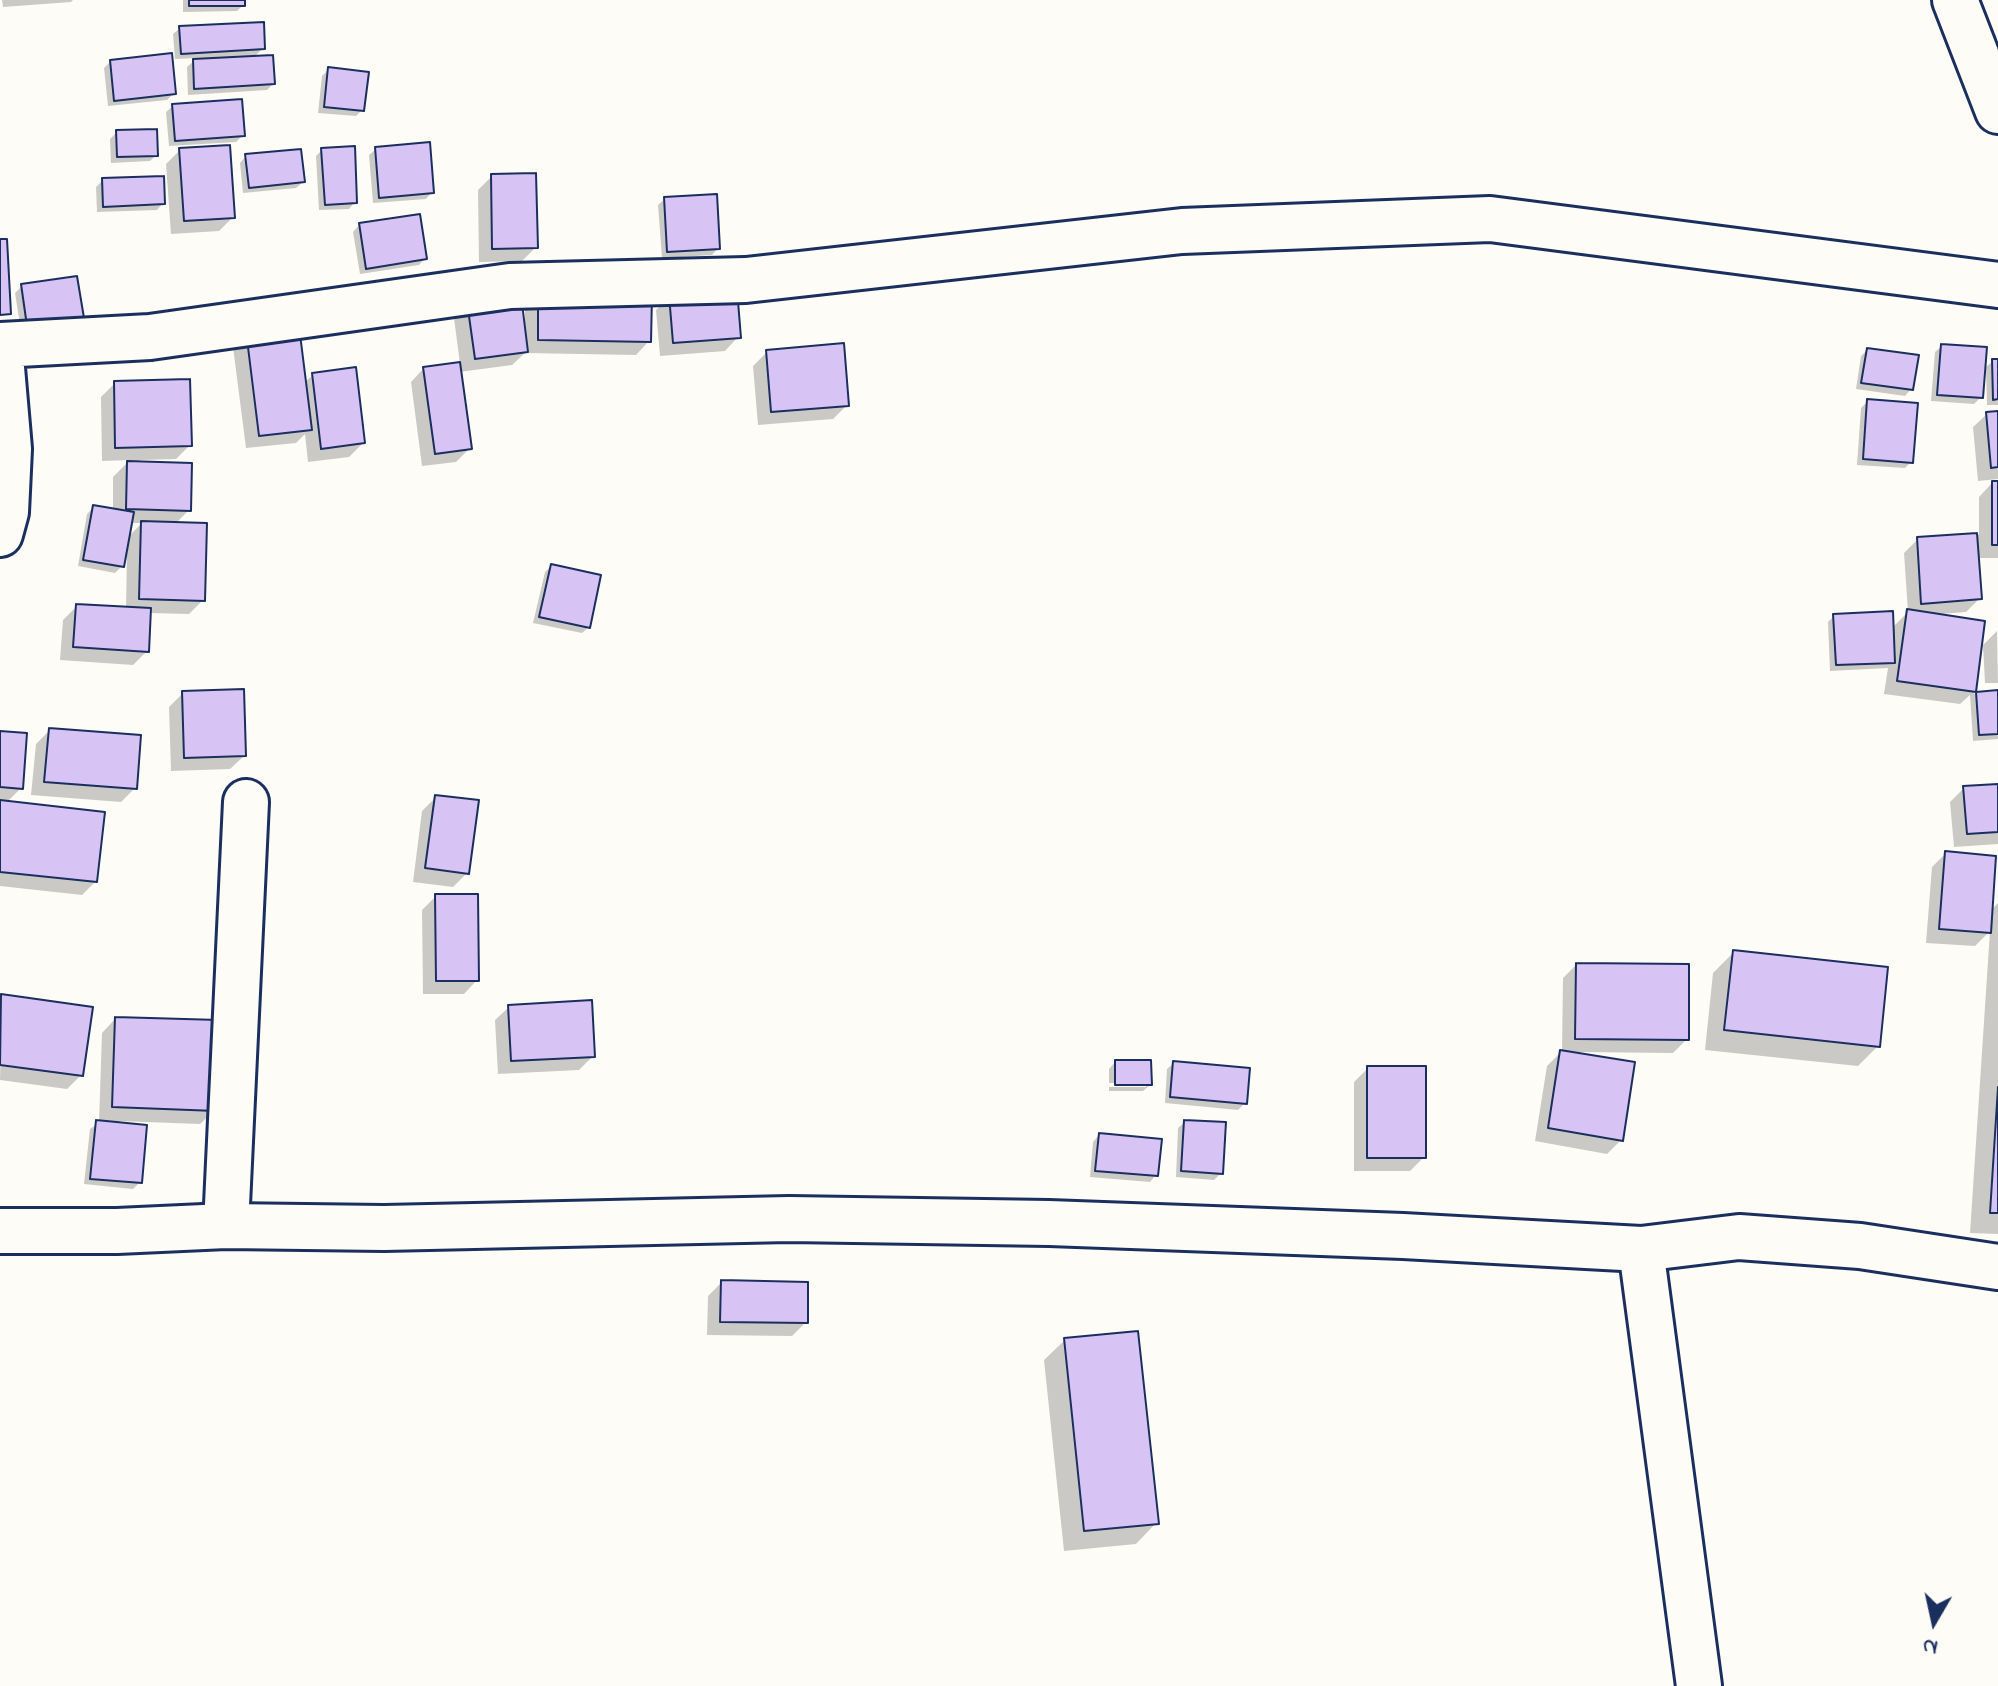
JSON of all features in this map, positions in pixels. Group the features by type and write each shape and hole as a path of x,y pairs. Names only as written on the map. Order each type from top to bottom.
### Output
{"street":[{"path":"1955,0 1998,111"},
{"path":"0,534 6,512 9,449 0,345 150,337 510,286 746,280 1182,231 1490,219 1998,285"},
{"path":"226,1226 246,802"},
{"path":"0,1231 117,1231 226,1226 384,1228 789,1219 1003,1222 1403,1236 1641,1249 1739,1237 1860,1246 1998,1267"},
{"path":"1641,1249 1699,1686"}],"building":[{"path":"189,0 245,0 245,6 189,6"},
{"path":"264,22 265,49 181,54 179,26"},
{"path":"172,53 176,94 114,101 110,60"},
{"path":"273,55 275,84 194,89 193,59"},
{"path":"328,67 369,72 364,111 324,107"},
{"path":"242,99 245,136 175,141 172,104"},
{"path":"157,129 158,156 117,157 116,130"},
{"path":"430,142 434,193 379,198 375,147"},
{"path":"230,145 235,218 184,221 179,148"},
{"path":"355,146 357,203 325,205 321,148"},
{"path":"301,149 305,182 249,188 245,154"},
{"path":"536,173 538,248 492,249 491,174"},
{"path":"164,176 165,204 103,207 102,178"},
{"path":"717,194 720,249 667,252 664,197"},
{"path":"420,214 427,259 366,269 359,223"},
{"path":"0,239 7,239 11,314 0,315"},
{"path":"77,276 84,318 27,326 21,284"},
{"path":"737,289 741,338 673,343 669,295"},
{"path":"538,293 652,295 651,342 538,340"},
{"path":"521,295 528,352 475,359 467,302"},
{"path":"299,326 312,430 259,436 246,331"},
{"path":"844,343 849,406 771,412 766,350"},
{"path":"1941,344 1987,347 1983,398 1937,395"},
{"path":"1867,348 1919,355 1913,390 1861,383"},
{"path":"1992,359 1998,359 1998,399 1993,400"},
{"path":"460,362 472,449 435,454 423,367"},
{"path":"356,367 365,443 321,449 312,373"},
{"path":"190,379 192,446 115,448 114,381"},
{"path":"1867,399 1918,403 1913,463 1863,459"},
{"path":"1998,411 1998,467 1991,468 1986,412"},
{"path":"127,461 192,463 191,511 126,509"},
{"path":"1992,481 1998,481 1998,545 1992,545"},
{"path":"93,505 134,512 124,567 83,560"},
{"path":"141,521 207,523 205,601 139,599"},
{"path":"1977,533 1982,599 1921,604 1917,537"},
{"path":"551,564 601,575 590,628 539,617"},
{"path":"76,604 151,608 149,652 73,647"},
{"path":"1907,609 1985,621 1976,692 1897,681"},
{"path":"1893,611 1895,663 1836,665 1833,614"},
{"path":"244,689 246,756 184,758 182,691"},
{"path":"1998,690 1998,734 1979,735 1976,692"},
{"path":"49,728 141,735 137,789 44,782"},
{"path":"0,731 27,733 23,789 0,787"},
{"path":"1998,784 1998,832 1967,834 1963,786"},
{"path":"435,795 479,800 469,874 425,868"},
{"path":"0,800 105,812 97,882 0,872"},
{"path":"1945,851 1996,856 1991,933 1939,929"},
{"path":"435,894 478,894 479,981 436,981"},
{"path":"1733,950 1888,967 1880,1047 1724,1030"},
{"path":"1576,963 1689,964 1689,1040 1575,1039"},
{"path":"1,994 93,1007 83,1076 0,1065"},
{"path":"592,1000 595,1057 511,1061 508,1005"},
{"path":"115,1017 219,1020 216,1111 112,1107"},
{"path":"1560,1050 1635,1062 1623,1141 1548,1128"},
{"path":"1115,1060 1151,1060 1152,1085 1115,1085"},
{"path":"1173,1061 1250,1068 1247,1104 1170,1097"},
{"path":"1367,1066 1426,1066 1426,1158 1367,1158"},
{"path":"1998,1087 1998,1213 1990,1213"},
{"path":"96,1120 147,1125 142,1183 90,1179"},
{"path":"1184,1120 1226,1122 1223,1174 1181,1171"},
{"path":"1099,1133 1162,1139 1158,1176 1095,1171"},
{"path":"721,1280 808,1282 808,1323 720,1322"},
{"path":"1138,1331 1159,1524 1084,1531 1064,1338"}]}
